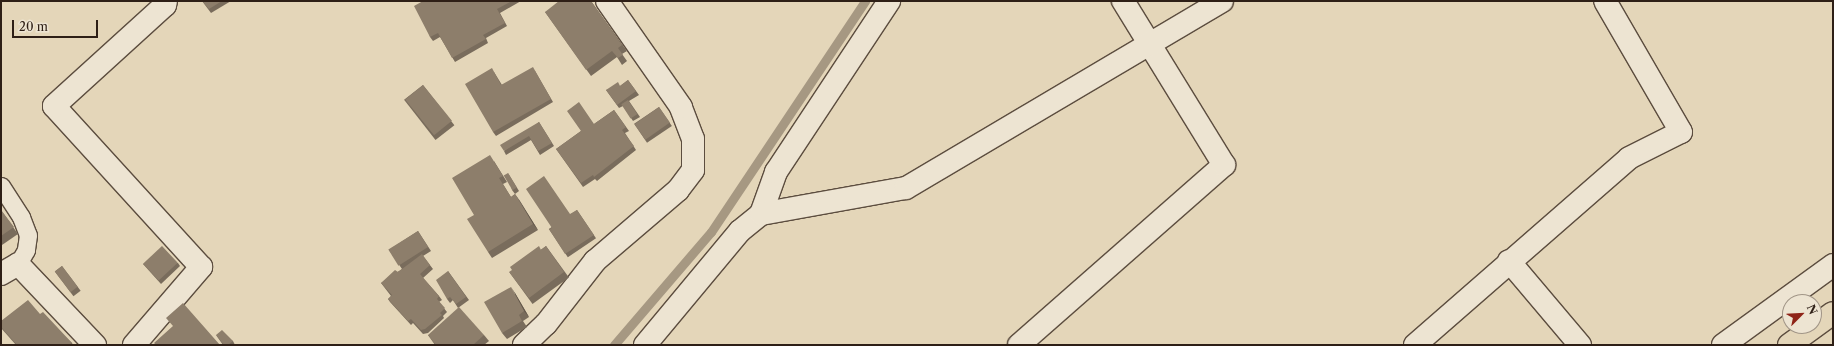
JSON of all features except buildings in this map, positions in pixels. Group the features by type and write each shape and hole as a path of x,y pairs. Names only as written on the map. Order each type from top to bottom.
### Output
{"highway":[{"path":"1789,345 1833,313"}],"street":[{"path":"134,345 200,267 54,106 166,5 166,1"},
{"path":"524,345 546,324 595,261 678,190 693,170 693,138 681,107 607,1"},
{"path":"762,214 776,172 889,1"},
{"path":"1019,345 1224,165 1123,1"},
{"path":"645,345 740,231 762,214 906,188 1222,1"},
{"path":"1416,345 1509,261 1629,158 1681,132 1605,1"},
{"path":"1509,261 1580,345"},
{"path":"1723,345 1833,265"},
{"path":"9,269 95,345"}],"lane":[{"path":"1,186 21,217 28,235 26,250 9,269"}],"waterway":[{"path":"614,345 711,232 865,1"}]}
